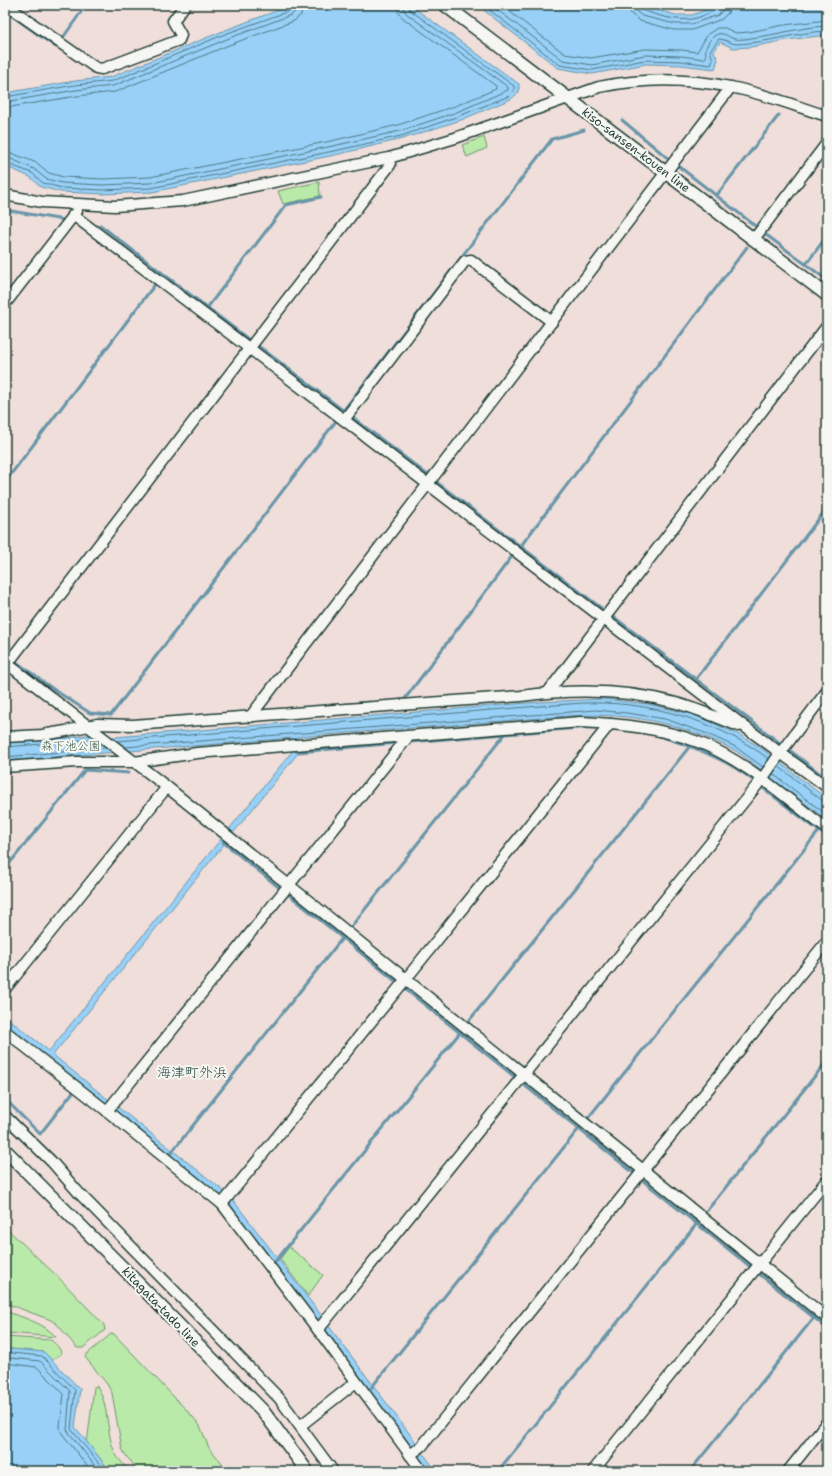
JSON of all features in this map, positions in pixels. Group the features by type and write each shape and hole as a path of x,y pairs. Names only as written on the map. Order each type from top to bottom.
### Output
{"main road":[{"name":"kiso-sansen-kouen line","path":"445,5 827,295"},
{"name":"kitagata-tado line","path":"5,1150 263,1411 307,1471"}],"street":[{"path":"6,5 96,68 102,69 179,40 181,35 173,21 185,5"},
{"path":"5,195 42,202 83,205 135,206 183,201 389,158 455,138 599,87 622,82 647,80 705,82 766,96 827,116"},
{"path":"250,717 731,87"},
{"path":"754,239 827,143"},
{"path":"389,158 390,165 6,664 167,787 827,1318"},
{"path":"5,304 73,215 83,205"},
{"path":"73,215 604,618 779,754 827,787"},
{"path":"344,420 465,261 471,260 552,322"},
{"path":"548,692 827,326"},
{"path":"5,737 42,735 97,724 133,725 522,696 548,692 581,691 635,694 691,707 749,730"},
{"path":"318,1330 763,778 779,754 827,691"},
{"path":"5,767 132,760 197,753 581,722 610,724 649,729 698,742 720,752 763,778 827,829"},
{"path":"222,1204 406,979 610,724"},
{"path":"107,1111 408,737"},
{"path":"5,988 167,787"},
{"path":"410,1455 422,1446 827,941"},
{"path":"5,1031 222,1204 318,1330 422,1471"},
{"path":"5,1116 52,1162 78,1192 279,1398 332,1471"},
{"path":"593,1471 827,1180"},
{"path":"300,1426 356,1382"},
{"path":"788,1471 827,1422"}],"green space":[{"path":"484,137 487,148 467,157 462,145"},
{"path":"319,182 320,196 283,204 278,191"},
{"path":"5,1227 58,1277 104,1325 105,1330 83,1348 77,1348 57,1324 51,1320 5,1303"},
{"path":"289,1247 323,1275 308,1296 280,1259"},
{"path":"5,1311 39,1324 56,1337 7,1333 5,1335"},
{"path":"111,1334 114,1334 193,1417 200,1426 209,1448 229,1471 139,1471 122,1449 112,1393 107,1384 85,1357"},
{"path":"5,1337 51,1340 59,1348 61,1354 52,1360 43,1352 11,1349 5,1343"},
{"path":"97,1386 104,1402 110,1436 115,1453 129,1471 110,1471 86,1441 88,1436 94,1387"}],"water":[{"path":"410,5 519,84 519,92 511,99 461,120 402,139 335,155 152,192 103,194 61,192 41,187 30,177 5,166 5,93 75,81 111,77 223,31 289,6"},
{"path":"477,5 638,5 676,15 692,15 719,5 827,5 827,35 787,40 751,47 733,48 720,42 714,52 718,59 715,69 681,65 646,64 592,74 558,68"},
{"path":"603,699 648,704 695,715 740,735 761,748 827,799 827,820 732,749 692,732 652,721 589,715 297,737 300,749 299,752 53,1055 110,1101 107,1105 5,1024 5,1016 49,1051 294,749 292,738 5,761 5,743 87,735 115,737 540,702"},
{"path":"115,1105 229,1195 223,1198 113,1110"},
{"path":"233,1200 324,1319 316,1322 228,1205"},
{"path":"328,1325 418,1445 412,1448 323,1331"},
{"path":"5,1343 11,1349 44,1352 80,1389 75,1427 110,1471 5,1471"},
{"path":"423,1453 436,1471 428,1471 417,1456"}],"waterway":[{"path":"62,39 86,5"},
{"path":"5,11 56,47 58,45"},
{"path":"716,196 779,115"},
{"path":"622,120 670,160"},
{"path":"343,411 552,139 584,130"},
{"path":"677,165 758,228"},
{"path":"207,308 286,205 321,197"},
{"path":"5,210 64,220"},
{"path":"100,225 248,339"},
{"path":"765,234 827,280"},
{"path":"806,264 827,236"},
{"path":"520,547 747,247"},
{"path":"5,482 156,283"},
{"path":"257,345 344,411"},
{"path":"352,417 429,476"},
{"path":"15,661 53,689 90,713 111,715 336,421"},
{"path":"435,481 605,611"},
{"path":"696,679 827,508"},
{"path":"400,700 404,700 513,555"},
{"path":"611,615 780,743"},
{"path":"326,706 369,702"},
{"path":"410,742 579,728 596,728"},
{"path":"350,928 505,734"},
{"path":"653,734 705,752 718,758 753,780"},
{"path":"296,751 299,752 397,743"},
{"path":"468,1022 690,746"},
{"path":"788,749 827,779"},
{"path":"5,869 85,770 129,773"},
{"path":"763,788 827,837"},
{"path":"588,1118 819,831"},
{"path":"223,842 281,889"},
{"path":"287,893 398,983"},
{"path":"171,1153 344,936"},
{"path":"404,988 516,1078"},
{"path":"275,1262 462,1030"},
{"path":"705,1213 827,1061"},
{"path":"523,1084 635,1174"},
{"path":"5,1099 40,1134 73,1092"},
{"path":"371,1388 581,1126"},
{"path":"641,1179 752,1268"},
{"path":"498,1471 699,1221"},
{"path":"758,1273 827,1328"},
{"path":"822,1307 827,1301"},
{"path":"690,1471 816,1315"}],"district":[{"name":"海津町外浜","path":"192,1072"}],"park label":[{"name":"森下池公園","path":"71,746"}]}
